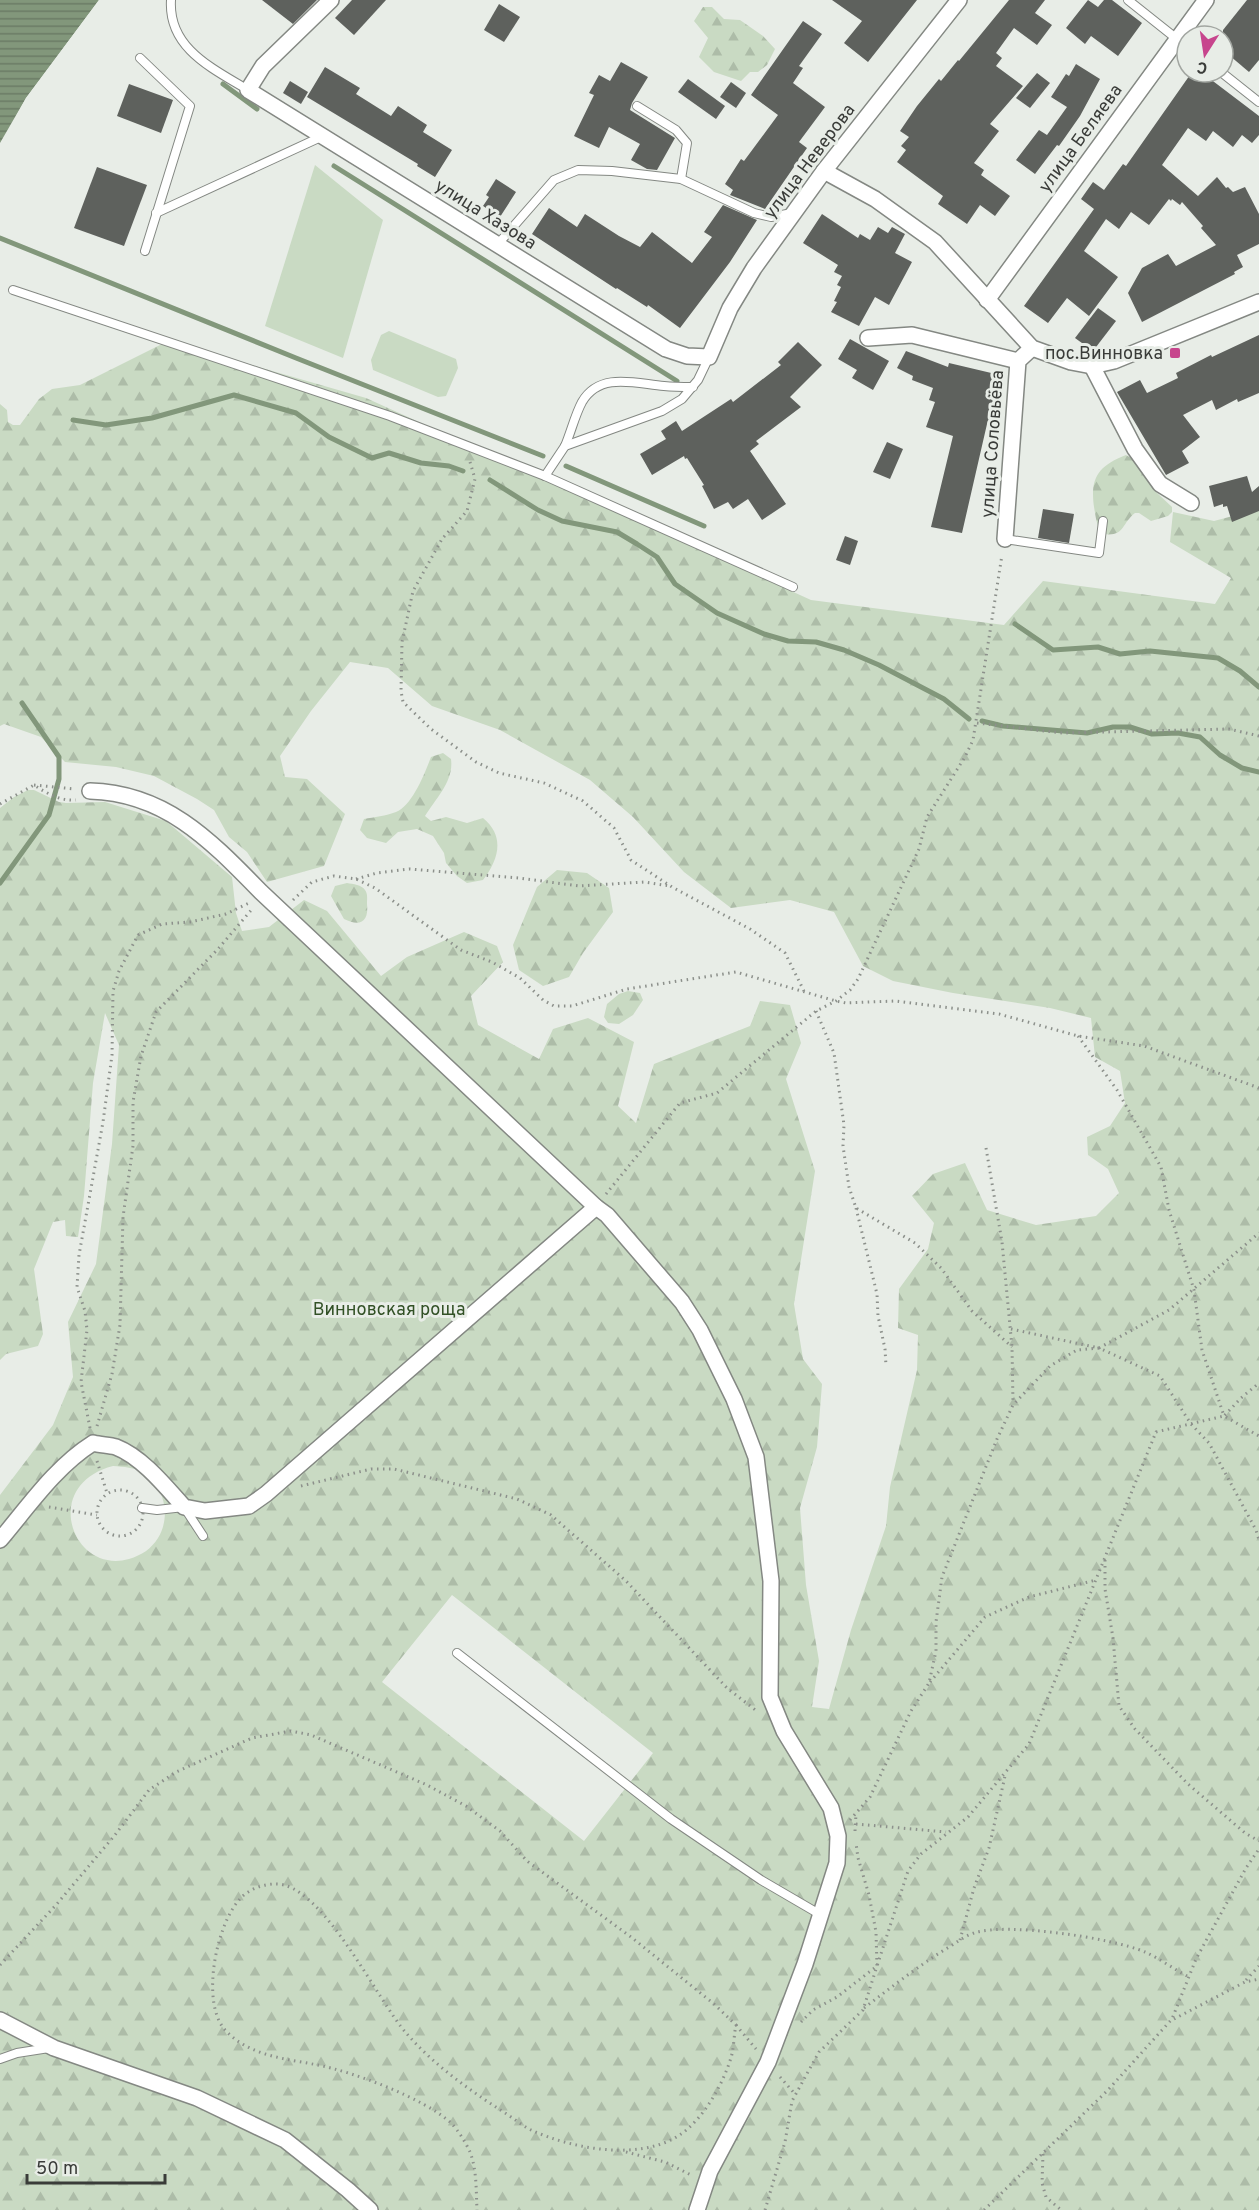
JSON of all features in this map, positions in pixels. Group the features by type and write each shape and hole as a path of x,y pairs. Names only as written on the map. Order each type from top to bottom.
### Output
{"street":[{"path":"248,90 262,66 331,0"},
{"name":"улица Неверова","path":"709,357 736,298 754,268 824,171 959,0"},
{"name":"улица Беляева","path":"1193,24 1206,0"},
{"name":"улица Беляева","path":"987,300 1175,52"},
{"name":"улица Хазова","path":"248,90 666,349 687,356 709,357"},
{"path":"824,171 875,200 935,242 1032,348 1071,362 1092,366 1114,361 1259,302"},
{"path":"868,338 912,335 1018,361"},
{"name":"улица Соловьёва","path":"1005,539 1018,361 1032,348"},
{"path":"1092,366 1135,449 1160,484 1191,503"},
{"path":"90,791 132,796 171,812 221,851 264,895 607,1215 681,1302 694,1321 734,1399 756,1457 771,1581 770,1697 784,1731 831,1808 838,1836 837,1863 822,1916 768,2062 705,2183 696,2210"},
{"path":"0,1540 37,1495 76,1454 93,1443 116,1447 134,1459 158,1478 184,1508 205,1510 249,1506 266,1494 596,1207"},
{"path":"0,2020 54,2048 197,2098 285,2140 370,2210"}],"lane":[{"path":"171,0 170,14 180,40 207,65 248,90"},
{"path":"1128,0 1175,37"},
{"path":"140,58 190,106 145,251"},
{"path":"1235,83 1259,102"},
{"path":"637,106 676,130 687,143 681,179"},
{"path":"156,213 323,136"},
{"path":"498,244 554,180 578,170 612,171 681,179 754,213 771,217 793,213"},
{"path":"13,290 390,416 545,476 793,587"},
{"path":"565,446 662,411 682,399 693,387 709,357"},
{"path":"545,476 565,446 583,401 594,388 608,382 630,381 693,387"},
{"path":"1005,539 1099,553 1103,521"},
{"path":"142,1508 157,1510 184,1508 203,1536"},
{"path":"457,1653 671,1819 761,1880 822,1916"},
{"path":"0,2059 16,2052 54,2048"}],"path":[{"path":"466,446 476,478 467,511 442,539 413,591 402,642 401,691 403,702 431,729 476,762 499,773 544,783 583,801 614,828 632,860 672,886 750,928 785,953 804,991"},
{"path":"596,1207 680,1103 717,1093 816,1011 836,1001 850,990 858,979 919,849 927,817 965,757 973,740 1005,539"},
{"path":"977,723 1062,733 1229,729 1259,736"},
{"path":"0,804 34,785 84,788 90,791 84,799 65,801 49,795 34,785"},
{"path":"356,879 377,873 409,869 519,878 579,886 644,882 672,886"},
{"path":"281,911 312,882 334,876 356,879 375,888 461,950 492,962 520,978 543,1000 554,1006 573,1006 627,989 736,972 846,1003 895,1001 999,1014 1078,1036 1144,1046 1259,1088"},
{"path":"93,1443 112,1374 120,1325 123,1217 133,1146 133,1102 141,1056 156,1012 218,949 264,895"},
{"path":"93,1443 81,1382 87,1330 85,1311 76,1287 79,1255 103,1122 112,1055 113,991 119,971 138,935 162,924 190,922 226,914 264,895"},
{"path":"816,1011 834,1053 844,1125 843,1146 849,1187 877,1294 886,1366"},
{"path":"1078,1036 1117,1090 1161,1167 1169,1210 1194,1290 1202,1350 1224,1416 1259,1436"},
{"path":"986,1148 1002,1242 1011,1329 1013,1405"},
{"path":"856,1208 915,1243 941,1268 972,1311 1012,1347"},
{"path":"928,1683 936,1651 936,1622 942,1577 1013,1405 1050,1366 1077,1350 1099,1348 1169,1310 1259,1233"},
{"path":"1011,1329 1099,1348 1160,1376 1191,1424 1209,1443 1256,1530 1259,1540"},
{"path":"863,2010 908,1871 921,1854 968,1817 1029,1744 1156,1432 1224,1416 1240,1398 1259,1383"},
{"path":"301,1486 371,1469 394,1469 517,1499 551,1515 626,1581 727,1688"},
{"path":"103,1481 107,1493"},
{"path":"121,1490 135,1495 143,1515 136,1529 123,1536 109,1533 99,1522 97,1515 99,1502 107,1493 121,1490"},
{"path":"37,1495 51,1509 97,1515"},
{"path":"1106,1555 1105,1589 1113,1638 1119,1706 1135,1729 1188,1784 1245,1833 1259,1842"},
{"path":"838,1836 870,1797 910,1711 928,1683 985,1617 1029,1597 1096,1580"},
{"path":"0,1965 56,1905 115,1835 148,1790 176,1772 252,1738 291,1731 311,1735 427,1785 466,1806 500,1831 527,1861 631,1937 714,2004 736,2025 732,2054 720,2085 694,2123 677,2137 652,2146 622,2151"},
{"path":"960,1940 974,1888 989,1848 1005,1774"},
{"path":"856,1814 858,1858 869,1894 876,1932 877,1966"},
{"path":"856,1824 948,1833"},
{"path":"984,2210 1108,2090 1172,2019 1210,1931 1259,1849"},
{"path":"477,2210 473,2162 469,2148 451,2123 422,2105 373,2081 322,2066 274,2058 244,2046 224,2030 213,2009 214,1971 219,1938 229,1915 240,1898 256,1888 270,1884 282,1884 298,1891 323,1914 351,1951 404,2032 436,2064 531,2130 570,2143 622,2151 665,2162 705,2183"},
{"path":"765,2210 785,2142 792,2100 819,2052 863,2010 940,1952 960,1940 973,1933 1003,1928 1104,1941 1146,1952 1172,1970 1189,1977"},
{"path":"795,2027 813,2010 837,1997 877,1966"},
{"path":"1245,1982 1259,1966"},
{"path":"1172,2019 1245,1982 1259,1979"},
{"path":"1043,2152 1042,2183 1046,2197 1061,2210"}],"green space":[{"path":"703,7 712,7 724,19 740,20 763,36 775,49 767,65 758,72 750,72 741,81 714,72 699,57 708,38 694,21"},
{"path":"315,165 383,220 343,358 265,326"},
{"path":"389,331 456,359 458,368 446,396 438,397 373,370 371,360 381,335"},
{"name":"Винновская роща","path":"168,341 366,398 811,600 1004,625 1043,581 1215,604 1231,578 1170,542 1173,512 1214,521 1259,509 1259,2210 0,2210 0,1495 53,1425 73,1377 68,1322 96,1264 112,1144 119,1045 105,1013 93,1083 84,1196 78,1237 66,1236 65,1220 53,1222 34,1269 43,1334 38,1346 6,1354 0,1360 0,808 14,797 28,790 34,790 59,802 105,802 166,821 232,877 236,913 242,931 269,927 304,900 327,911 381,976 407,957 464,932 497,946 503,962 471,996 478,1025 539,1059 553,1029 588,1018 634,1042 618,1106 636,1123 654,1064 750,1026 760,1001 790,1005 801,1043 786,1079 815,1171 794,1304 803,1359 822,1384 817,1447 800,1508 806,1585 819,1661 812,1707 829,1709 851,1630 886,1526 890,1487 917,1370 918,1335 898,1328 899,1289 928,1249 934,1223 912,1196 933,1174 965,1163 987,1210 1036,1225 1096,1216 1119,1193 1108,1169 1088,1155 1087,1137 1110,1126 1125,1103 1120,1071 1095,1057 1091,1018 1050,1008 893,981 863,966 834,912 790,900 731,908 684,872 633,817 590,780 500,730 432,706 388,668 350,662 311,711 280,756 285,777 307,779 345,814 324,866 267,882 247,852 229,837 214,810 197,799 154,776 116,767 65,762 41,737 4,724 0,726 0,404 7,410 8,422 20,425 39,399 52,389 80,385","holes":["113,1466 144,1473 157,1486 164,1503 164,1521 158,1538 149,1548 129,1559 109,1560 92,1554 80,1542 72,1526 71,1508 77,1491 90,1476","452,1595 653,1753 584,1841 382,1682"]},
{"path":"1126,455 1138,462 1155,491 1172,507 1172,512 1168,516 1151,521 1135,513 1119,532 1103,534 1094,507 1095,481 1103,469"},
{"path":"443,753 451,759 450,775 425,816 431,821 446,817 467,823 483,818 490,825 497,841 496,857 483,880 467,883 457,876 446,863 444,853 433,836 417,829 398,832 386,843 367,838 360,830 364,819 402,809 417,788 431,757"},
{"path":"557,870 587,873 609,888 613,912 583,953 569,977 543,986 519,970 513,945 537,887"},
{"path":"347,883 362,887 367,893 365,919 359,923 344,919 331,896 335,886"},
{"path":"628,991 640,993 643,1000 633,1015 619,1024 608,1023 604,1017 607,1004 619,994"}],"shaded area":[{"path":"0,0 99,0 26,98 0,143"}],"pier":[{"path":"99,0 102,0 28,100 0,146 26,98"}],"building":[{"path":"262,0 317,0 293,24"},
{"path":"352,0 386,0 354,35 335,18"},
{"path":"832,0 917,0 868,62 844,43 862,21"},
{"path":"1009,0 1045,0 1035,13 1052,25 1037,45 1014,28 996,53 1002,58 996,66 1023,86 990,124 999,131 974,163 984,170 981,175 1010,196 995,216 980,205 967,224 938,204 943,196 897,162 906,150 901,146 909,137 900,131 939,79 941,81 959,61"},
{"path":"1088,0 1098,7 1104,0 1112,0 1142,23 1118,56 1091,36 1085,44 1066,28"},
{"path":"1247,0 1259,0 1259,60 1249,72 1235,60 1235,24 1228,24"},
{"path":"499,4 520,17 504,42 484,30"},
{"path":"803,21 822,34 799,66 803,68 793,83 825,107 799,142 807,148 765,209 730,195 733,190 725,184 741,159 744,161 778,115 751,95"},
{"path":"621,62 648,77 630,110 675,138 657,170 647,169 631,160 640,144 609,127 599,148 574,136 594,95 589,93 599,75 610,81"},
{"path":"1076,64 1100,79 1080,116 1035,174 1016,160 1039,130 1047,135 1067,107 1051,97 1066,74 1069,76"},
{"path":"325,67 360,88 356,94 391,116 398,106 427,125 423,132 452,150 435,177 417,166 418,164 307,97"},
{"path":"1037,73 1050,83 1030,108 1016,98"},
{"path":"688,79 725,106 716,119 678,92"},
{"path":"290,81 308,92 301,104 283,93"},
{"path":"731,82 746,93 736,108 720,97"},
{"path":"129,84 173,100 161,133 117,116"},
{"path":"1184,84 1217,84 1259,116 1259,135 1252,143 1242,135 1233,147 1213,131 1206,141 1188,128 1162,165 1198,196 1217,177 1226,188 1228,187 1233,192 1245,187 1259,214 1259,244 1237,255 1243,267 1234,272 1235,274 1142,322 1128,293 1142,268 1168,254 1176,266 1216,245 1182,202 1180,205 1172,199 1171,201 1169,199 1149,225 1131,212 1119,229 1106,219 1084,251 1118,277 1089,316 1067,298 1048,323 1024,306 1094,209 1081,199 1093,182 1104,190 1123,164 1126,166"},
{"path":"97,167 147,185 124,246 74,228"},
{"path":"496,179 516,192 500,217 483,206 489,197 486,195"},
{"path":"723,205 757,220 730,262 680,328 648,305 647,307 616,289 532,234 549,208 577,227 585,214 640,247 652,232 692,263 712,237 704,232"},
{"path":"822,214 858,238 860,234 870,240 878,227 888,233 892,227 905,234 895,253 912,262 889,305 875,297 859,326 831,312 837,302 834,301 841,287 837,285 842,276 834,272 838,265 803,243"},
{"path":"1098,308 1116,321 1093,351 1075,338"},
{"path":"1259,335 1259,393 1238,402 1237,399 1216,410 1212,400 1183,415 1200,437 1182,451 1189,463 1166,475 1117,392 1140,380 1147,393 1178,378 1176,373"},
{"path":"850,339 889,361 873,390 852,378 857,370 838,359"},
{"path":"798,342 822,365 790,397 801,407 756,441 759,444 750,451 786,504 762,520 748,499 733,509 728,502 714,509 702,486 704,485 684,456 652,475 640,454 666,439 661,431 676,421 682,431 731,399 733,402 781,365 778,362"},
{"path":"906,351 948,367 949,363 1004,376 991,425 987,424 962,533 931,527 953,436 926,427 935,402 929,400 933,388 912,380 913,376 897,368"},
{"path":"887,442 903,449 890,479 873,472"},
{"path":"1247,476 1252,492 1259,486 1259,511 1232,522 1227,506 1223,507 1223,504 1214,507 1209,486"},
{"path":"1043,509 1074,514 1069,543 1038,538"},
{"path":"845,536 858,541 850,565 836,560"}],"waterway":[{"path":"223,84 257,109"},
{"path":"334,166 677,381"},
{"path":"0,238 543,456"},
{"path":"73,420 106,425 152,418 234,395 296,413 329,437 372,458 389,453 421,463 449,466 463,471"},
{"path":"566,466 704,526"},
{"path":"490,480 538,510 562,521 617,532 657,557 675,584 717,613 764,634 788,641 816,642 844,650 879,665 944,699 969,719"},
{"path":"1015,624 1053,650 1098,647 1120,654 1150,651 1218,658 1240,671 1259,687"},
{"path":"0,883 49,815 59,779 59,757 22,703"},
{"path":"982,721 1003,726 1087,733 1113,727 1130,727 1152,734 1178,733 1200,737 1220,755 1242,768 1259,772"}],"place":[{"name":"пос.Винновка","path":"1175,353"}]}
